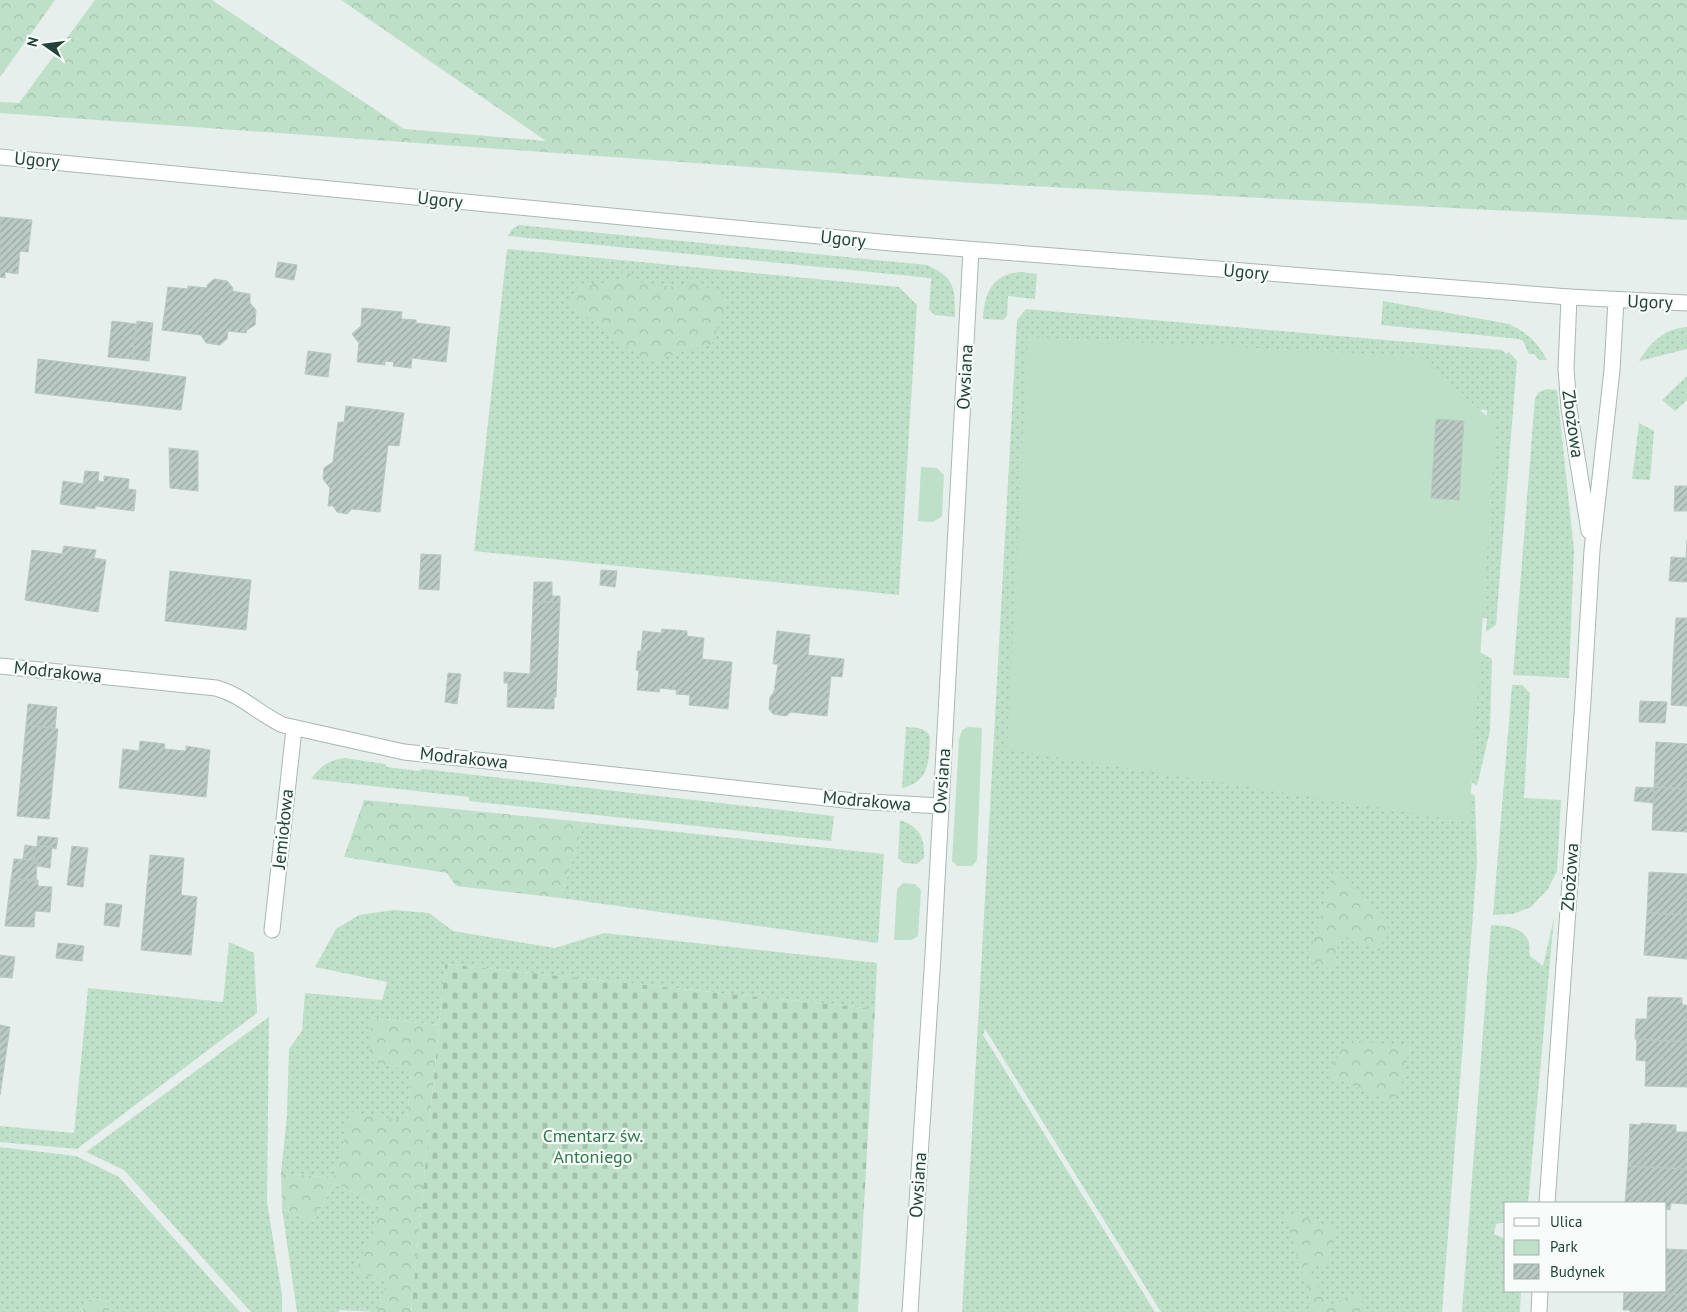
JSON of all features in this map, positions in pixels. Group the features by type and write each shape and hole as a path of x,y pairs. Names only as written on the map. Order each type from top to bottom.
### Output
{"street":[{"name":"Ugory","path":"0,157 971,250 1569,297 1687,303"},
{"name":"Owsiana","path":"910,1312 933,955 971,250"},
{"name":"Zbożowa","path":"1569,297 1566,369 1569,408 1592,550"},
{"name":"Zbożowa","path":"1547,1202 1592,550 1612,370 1616,300"},
{"name":"Modrakowa","path":"0,666 216,688 235,695 272,720 294,729 404,752 854,801 940,806"},
{"name":"Jemiołowa","path":"272,930 294,729"},
{"path":"1539,1312 1540,1292"}],"green space":[{"path":"0,0 55,0 0,77"},
{"path":"95,0 212,0 404,129 546,141 341,0 1687,0 1687,220 973,183 0,113 0,102 19,103"},
{"path":"519,225 927,265 943,274 952,285 955,298 955,317 935,315 929,310 931,278 508,236 512,229"},
{"path":"507,249 899,287 917,305 899,595 474,551"},
{"path":"624,268 639,282 684,288 689,276 727,300 712,344 647,362 569,304 578,286 620,281"},
{"path":"1020,272 1037,274 1035,299 1008,296 1007,316 1003,320 983,319 985,301 991,287 1003,277"},
{"path":"1383,301 1509,324 1522,331 1531,339 1540,348 1547,360 1539,360 1534,354 1529,354 1523,341 1519,339 1381,325"},
{"path":"1026,309 1502,350 1506,354 1509,352 1517,361 1496,625 1486,632 1487,618 1477,618 1487,410 1419,408 1476,650 1492,659 1490,731 1477,786 1245,612 1236,615 1475,796 1477,862 1442,1312 1161,1312 985,1029 983,1035 1155,1312 962,1312 1017,320"},
{"path":"1687,327 1687,349 1639,361 1658,338 1671,330"},
{"path":"1028,337 1419,356 1496,424 1469,822 1007,749"},
{"path":"1687,376 1687,400 1675,411 1662,400"},
{"path":"1547,389 1557,390 1574,550 1569,678 1513,675 1535,398 1539,392"},
{"path":"1639,423 1654,431 1650,480 1632,479"},
{"path":"921,467 937,468 944,475 942,516 933,522 918,521"},
{"path":"1512,685 1522,685 1530,693 1524,798 1561,800 1557,871 1548,889 1531,907 1513,914 1493,915"},
{"path":"906,727 926,731 930,737 929,754 923,775 918,781 902,788"},
{"path":"968,727 982,728 977,860 972,866 957,866 952,861 959,739 962,730"},
{"path":"344,758 418,771 423,769 834,816 831,841 469,801 469,797 311,779 325,765 333,760"},
{"path":"364,800 584,822 561,898 456,886 447,873 344,857"},
{"path":"900,820 917,830 922,839 924,858 917,864 904,863 898,858"},
{"path":"584,822 884,854 878,943 561,898"},
{"path":"1334,869 1388,927 1379,951 1340,934 1333,970 1308,961"},
{"path":"903,883 915,884 921,890 918,936 911,940 894,940 897,889"},
{"path":"394,910 429,913 453,931 555,948 604,933 877,963 875,1009 445,964 439,1025 372,1018 411,1071 407,1121 334,1178 281,1173 287,1116 289,1049 302,1031 305,993 382,1000 387,982 315,967 336,929 359,915"},
{"path":"1554,918 1528,1202 1504,1202 1504,1222 1496,1224 1494,1234 1504,1238 1504,1292 1521,1292 1520,1312 1462,1312 1491,925 1517,929 1525,935 1529,942 1530,956 1543,966"},
{"path":"229,942 254,953 257,1013 77,1149 0,1142 0,1126 74,1133 88,988 223,1002"},
{"name":"Cmentarz św. Antoniego","path":"445,964 875,1009 858,1312 411,1312"},
{"path":"269,1017 267,1202 282,1295 282,1312 251,1312 124,1170 86,1152"},
{"path":"371,1018 439,1025 411,1312 377,1312 387,1281 355,1272 381,1209 335,1183 314,1221 282,1209 281,1173 334,1178 351,1112 407,1121 411,1071 369,1061"},
{"path":"1346,1040 1410,1046 1397,1103 1328,1076"},
{"path":"0,1147 76,1156 119,1177 240,1312 109,1312 111,1302 86,1299 82,1312 0,1312"},
{"path":"335,1183 381,1209 356,1272 388,1281 377,1312 339,1310 339,1312 297,1312 282,1209 314,1221"},
{"path":"1284,1211 1338,1229 1326,1265 1307,1264 1327,1306 1359,1292 1366,1312 1348,1312 1348,1309 1342,1312 1314,1312"},
{"path":"86,1299 111,1302 109,1312 82,1312"}],"building":[{"path":"0,217 32,220 28,252 20,251 18,274 5,272 5,278 0,277"},
{"path":"278,262 297,265 294,280 275,277"},
{"path":"214,279 227,281 233,288 232,291 250,294 250,303 256,310 255,325 247,330 246,333 228,331 227,339 220,345 206,343 201,335 162,330 168,287 188,289 188,286 207,288 207,285"},
{"path":"362,308 402,312 401,319 416,320 416,323 450,327 446,362 412,358 411,368 393,366 394,362 385,361 385,365 357,362 359,343 352,334 361,326"},
{"path":"112,321 136,324 132,359 108,357"},
{"path":"137,321 153,323 149,361 132,359"},
{"path":"308,351 331,354 328,377 305,374"},
{"path":"38,359 186,377 181,410 35,393"},
{"path":"346,406 404,413 399,446 388,445 380,512 352,509 347,514 337,512 333,506 328,506 330,488 323,479 324,468 333,462 338,422 344,422"},
{"path":"1436,419 1464,421 1459,500 1431,498"},
{"path":"169,448 198,451 198,491 170,488"},
{"path":"85,471 99,472 98,481 104,482 104,476 129,479 128,489 136,490 134,511 95,506 95,509 60,504 63,481 83,484"},
{"path":"1675,486 1687,486 1687,511 1674,511"},
{"path":"1687,540 1687,582 1669,581 1671,557 1686,558"},
{"path":"64,546 96,550 94,558 106,560 98,612 25,600 32,550 62,554"},
{"path":"421,554 441,555 439,590 419,589"},
{"path":"601,570 617,571 615,587 600,585"},
{"path":"170,571 251,580 246,630 165,621"},
{"path":"534,582 552,582 552,596 560,596 560,602 533,602"},
{"path":"533,602 560,602 554,709 507,707 508,683 504,683 504,672 530,674"},
{"path":"1676,618 1687,618 1687,662 1673,661"},
{"path":"662,629 687,631 687,636 704,638 702,659 732,662 728,709 689,705 690,695 676,694 677,690 660,688 659,692 637,690 639,671 636,670 638,651 641,651 643,631 661,633"},
{"path":"777,631 810,635 808,655 844,659 842,677 831,676 827,716 791,712 786,716 773,714 769,709 770,697 774,692 778,664 773,664"},
{"path":"1673,661 1687,662 1687,706 1671,705"},
{"path":"448,673 461,674 457,704 445,702"},
{"path":"1640,701 1667,702 1665,723 1639,722"},
{"path":"28,704 57,707 55,728 26,725"},
{"path":"26,725 58,729 49,819 17,816"},
{"path":"140,741 165,744 164,749 186,751 186,746 210,750 206,797 119,788 123,749 139,751"},
{"path":"1656,742 1687,744 1687,789 1654,787"},
{"path":"1636,787 1654,788 1653,803 1634,801"},
{"path":"1654,787 1687,789 1687,832 1652,830"},
{"path":"38,836 58,838 56,849 37,845"},
{"path":"25,845 37,847 34,860 23,859"},
{"path":"37,845 52,847 50,868 37,866 37,860 34,860"},
{"path":"72,846 88,848 83,887 67,885"},
{"path":"150,855 184,858 181,895 197,897 191,955 141,950"},
{"path":"14,859 37,860 36,881 11,879"},
{"path":"1649,872 1687,874 1687,915 1647,913"},
{"path":"11,879 38,880 38,886 52,887 50,912 35,911 34,927 5,926"},
{"path":"106,903 122,905 119,927 104,925"},
{"path":"1647,913 1687,915 1687,959 1644,955"},
{"path":"58,943 84,946 82,961 56,958"},
{"path":"0,955 15,957 12,978 0,977"},
{"path":"1648,997 1682,998 1682,1005 1687,1005 1687,1042 1635,1039 1636,1019 1647,1019"},
{"path":"0,1025 10,1027 0,1095"},
{"path":"1637,1039 1687,1042 1687,1087 1645,1086 1646,1061 1636,1060"},
{"path":"1641,1123 1676,1125 1676,1132 1687,1132 1687,1169 1628,1166 1630,1124 1641,1125"},
{"path":"1628,1166 1687,1169 1687,1204 1671,1203 1670,1210 1667,1209 1667,1202 1625,1202"},
{"path":"1667,1249 1687,1250 1687,1295 1624,1292 1667,1292"},
{"path":"1624,1292 1687,1295 1687,1312 1630,1312 1630,1310 1623,1310"}]}
